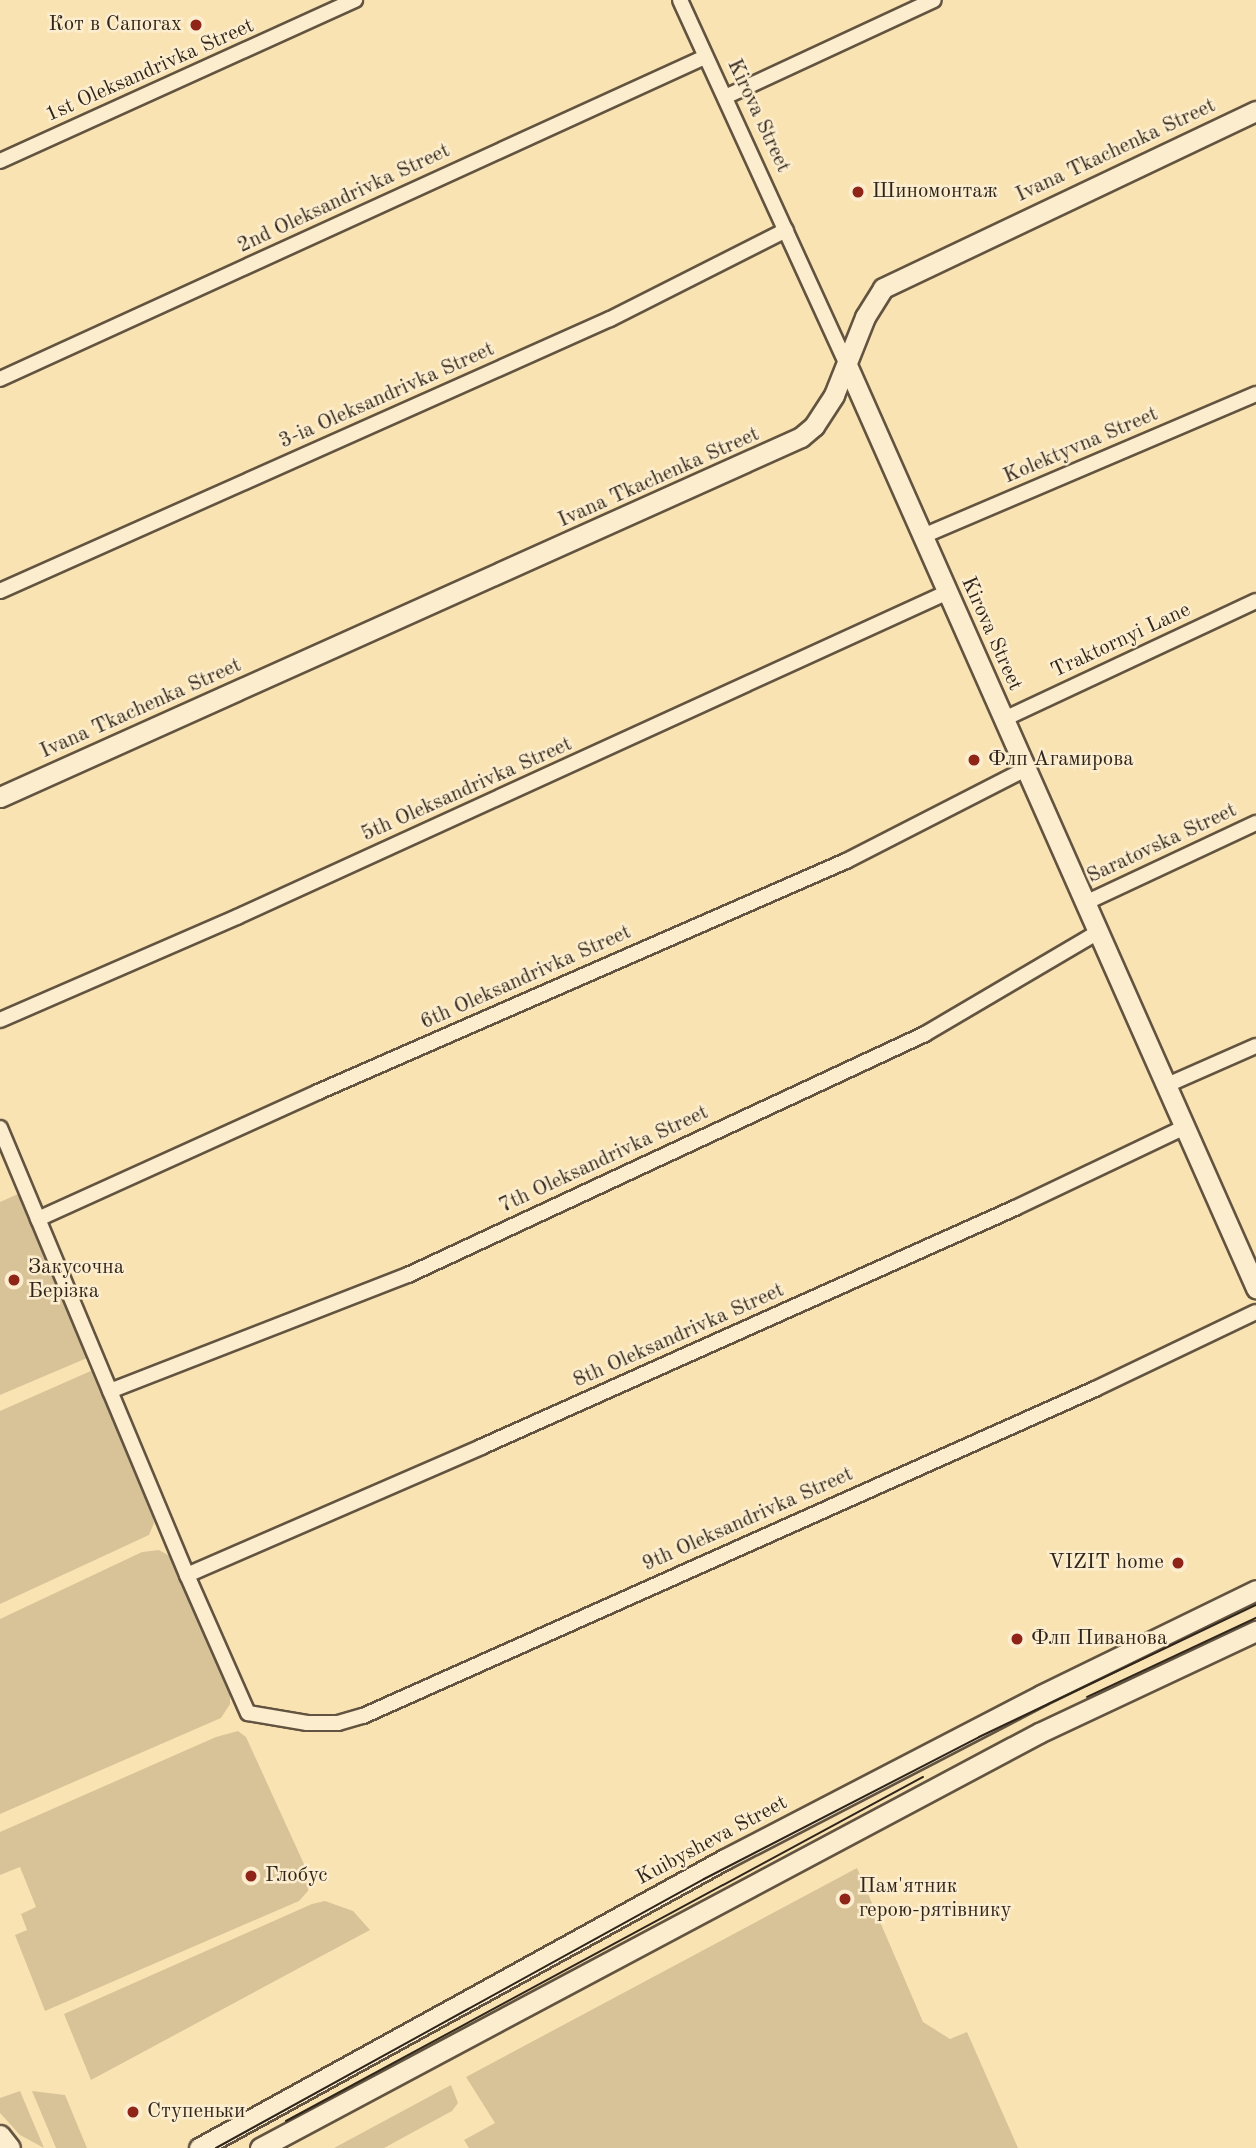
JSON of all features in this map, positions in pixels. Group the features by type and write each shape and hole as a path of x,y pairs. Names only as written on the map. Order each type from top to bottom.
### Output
{"main road":[{"name":"Ivana Tkachenka Street","path":"0,797 788,444 814,426 834,395 864,317 883,288 1256,111"},
{"name":"Kirova Street","path":"847,365 1185,1128 1250,1256 1256,1288"},
{"name":"Kuibysheva Street","path":"198,2148 213,2144 725,1858 1041,1695 1256,1590"},
{"path":"260,2148 1039,1732 1256,1631"},
{"path":"0,2135 10,2148"}],"street":[{"name":"1st Oleksandrivka Street","path":"0,161 189,78 355,0"},
{"name":"Kirova Street","path":"680,0 847,365"},
{"path":"725,97 934,0"},
{"name":"2nd Oleksandrivka Street","path":"0,379 705,57"},
{"name":"3-ia Oleksandrivka Street","path":"0,591 610,319 786,230"},
{"name":"Kolektyvna Street","path":"923,536 1256,394"},
{"name":"5th Oleksandrivka Street","path":"0,1020 250,911 948,592"},
{"name":"Traktornyi Lane","path":"1004,719 1256,601"},
{"name":"6th Oleksandrivka Street","path":"38,1219 318,1092 846,861 1026,769"},
{"name":"Saratovska Street","path":"1085,902 1256,823"},
{"name":"7th Oleksandrivka Street","path":"110,1391 421,1269 925,1034 1098,932"},
{"path":"1167,1085 1256,1046"},
{"path":"0,1128 187,1575"},
{"name":"8th Oleksandrivka Street","path":"187,1575 697,1351 1015,1208 1185,1128"},
{"name":"9th Oleksandrivka Street","path":"187,1575 248,1713 307,1723 338,1723 363,1716 1095,1389 1256,1312"}],"shaded area":[{"path":"18,1194 87,1358 0,1395 0,1202"},
{"path":"93,1370 154,1523 149,1535 0,1604 0,1411"},
{"path":"159,1550 173,1558 230,1691 230,1704 221,1718 0,1814 0,1619 142,1552"},
{"path":"238,1731 246,1737 309,1875 308,1891 299,1901 45,2011 15,1935 27,1930 21,1914 36,1907 20,1867 0,1875 0,1832 216,1737"},
{"path":"857,1868 923,2022 950,2039 967,2032 1018,2148 469,2148 464,2140 495,2123 466,2077"},
{"path":"325,1901 353,1911 370,1930 91,2080 64,2014 312,1904"},
{"path":"451,2085 458,2103 452,2111 384,2148 334,2148"},
{"path":"20,2091 44,2148 20,2135 0,2113 0,2098"},
{"path":"32,2091 65,2095 87,2148 56,2148"}],"tram line":[{"path":"216,2148 704,1879 979,1737 1256,1605"},
{"path":"1087,1697 1256,1618"},
{"path":"286,2121 923,1777"}],"place":[{"name":"Кот в Сапогах","path":"196,25"},
{"name":"Шиномонтаж","path":"858,192"},
{"name":"Флп Агамирова","path":"974,760"},
{"name":"Закусочна Берізка","path":"14,1280"},
{"name":"VIZIT home","path":"1178,1563"},
{"name":"Флп Пиванова","path":"1017,1639"},
{"name":"Глобус","path":"251,1876"},
{"name":"Пам'ятник герою-рятівнику","path":"845,1899"},
{"name":"Ступеньки","path":"133,2112"}]}
